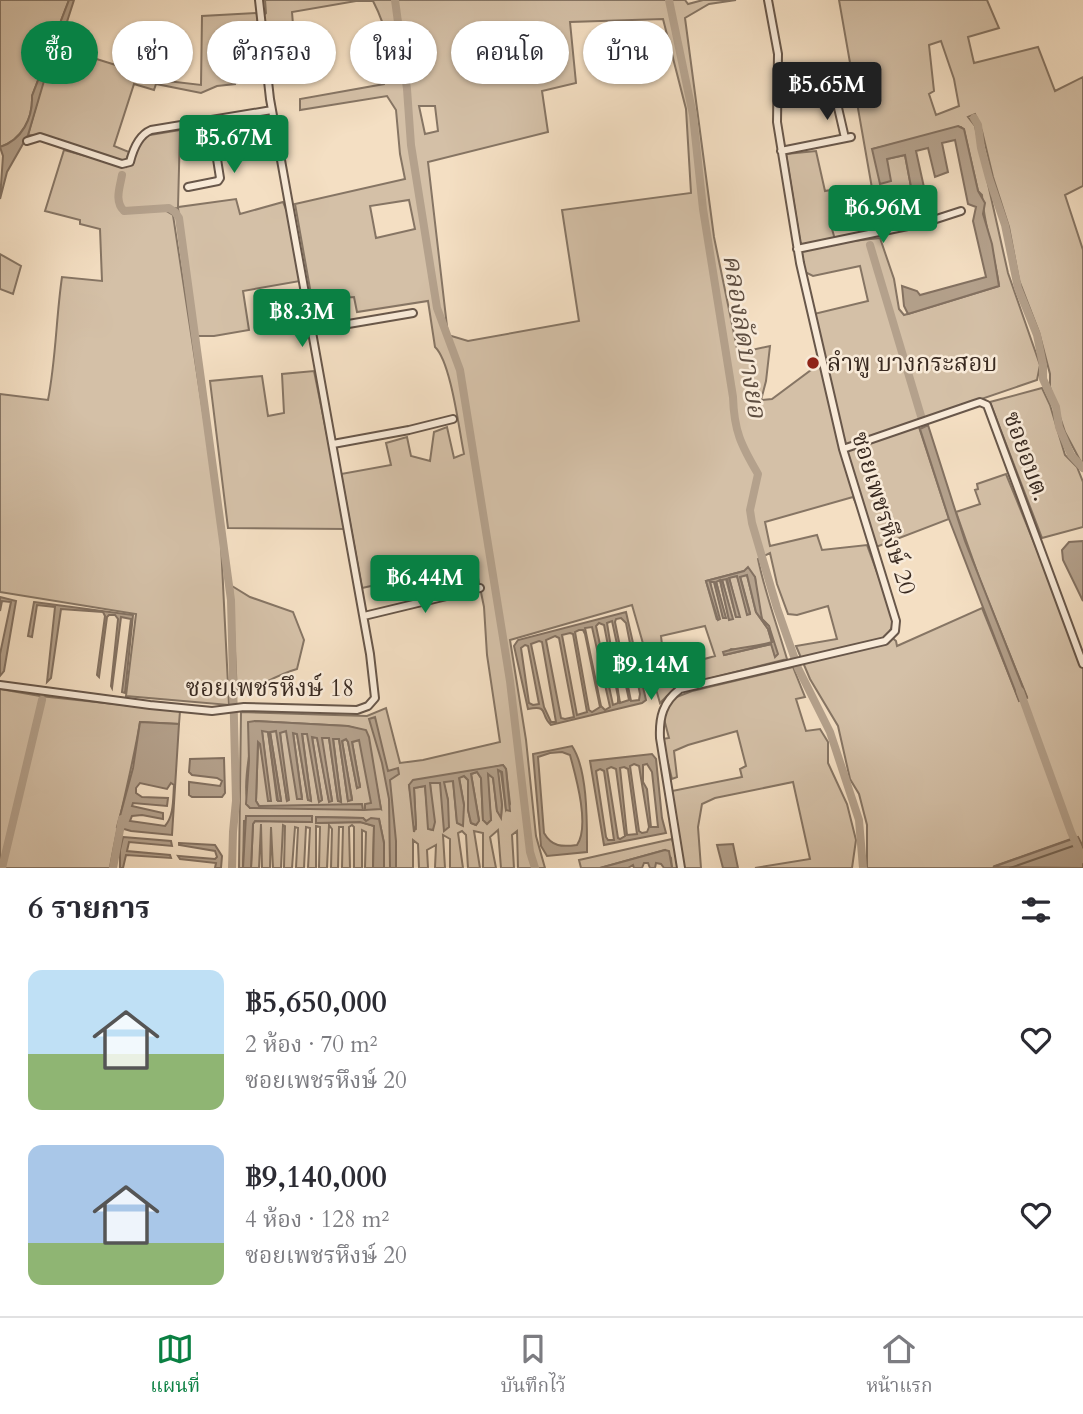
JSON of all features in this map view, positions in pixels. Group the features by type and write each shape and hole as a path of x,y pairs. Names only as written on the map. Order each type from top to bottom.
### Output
{"street":[{"name":"ซอยเพชรหึงษ์ 18","path":"0,685 150,705 212,710 244,707 357,710 372,703 376,692 272,110 259,0"},
{"name":"ซอยเพชรหึงษ์ 20","path":"681,868 659,723 663,708 671,696 680,689 885,641 895,631 896,621 843,449 797,249 781,151 777,107 778,54 768,0"},
{"path":"781,151 848,138 836,99"},
{"path":"27,141 40,137 122,164 130,162 145,132 272,110"},
{"path":"188,187 218,181 220,178 211,121"},
{"path":"797,249 911,226 961,212"},
{"path":"313,330 413,313"},
{"name":"ซอยอบต.","path":"843,449 980,402 987,405 1083,664"},
{"path":"333,444 453,419"},
{"path":"363,616 480,588"}],"shaded area":[{"path":"0,0 69,0 61,21 21,21 21,84 37,84 25,127 8,144 0,147"},
{"path":"265,0 685,0 688,4 703,0 736,0 709,4 685,18 714,237 738,353 770,346 761,400 772,399 819,364 814,314 868,301 860,266 813,276 805,272 786,154 816,151 825,191 836,189 841,216 830,222 836,243 880,238 894,279 899,309 904,315 999,286 982,195 978,191 964,130 961,127 873,149 887,159 905,155 912,192 873,194 839,0 987,0 999,28 968,37 974,63 1038,47 1055,91 1083,77 1083,186 1065,195 1083,250 1083,466 1065,432 1050,387 1050,374 1039,332 1019,280 1009,227 975,114 968,117 975,126 1008,273 1040,365 1037,380 917,421 949,519 876,547 853,497 765,522 770,546 817,535 822,550 867,545 895,622 888,634 896,641 897,646 982,608 1019,700 1027,697 956,512 980,504 975,490 978,489 977,484 1006,474 1083,663 1083,847 1078,838 1071,839 995,866 997,868 867,868 867,825 859,794 850,779 838,726 810,679 796,646 837,639 828,606 797,615 788,614 770,553 758,559 787,659 676,687 660,703 632,605 510,640 526,740 536,836 545,868 518,868 517,831 512,835 514,868 501,868 498,830 490,837 496,868 483,868 483,833 474,831 480,868 468,868 466,835 462,831 458,833 463,868 450,868 450,839 443,835 445,868 435,868 436,845 427,850 428,868 419,868 418,844 413,840 413,868 384,868 384,843 379,819 366,821 363,818 317,817 316,823 361,822 374,826 373,868 365,868 366,832 362,830 362,868 354,868 352,825 349,827 350,868 342,868 343,827 339,827 338,868 331,868 332,829 329,825 327,868 319,868 320,827 316,826 316,868 308,868 310,828 306,827 304,868 296,868 298,828 295,827 292,868 284,868 283,825 281,868 273,868 271,827 270,868 262,868 261,824 259,868 251,868 255,821 311,822 312,817 244,821 243,868 239,868 241,712 367,716 386,708 400,763 500,742 487,655 484,607 475,563 362,588 341,474 391,465 386,443 407,437 411,456 430,461 434,432 447,427 454,458 464,454 450,381 441,355 435,347 428,301 357,312 354,297 312,300 295,204 405,179 396,110 387,96 300,110 300,99 384,84 437,84 437,21 382,21 373,1 356,1 292,12 293,21 265,21","holes":["673,21 673,58 686,109 691,193 562,210 579,321 468,341 448,335 428,162 548,132 542,91 576,83 570,22","941,41 954,79 959,106 936,115 929,94 934,91 929,45","419,106 435,106 438,131 425,134","409,200 415,229 376,238 370,206","744,571 755,577 758,608 762,619 769,626 775,656 772,644 724,655 731,649 739,650 772,643 768,629 756,612 747,575 740,576 750,613 748,614 737,576 729,577 739,617 736,617 726,579 722,579 732,619 729,619 720,580 716,581 725,617 714,581 710,582 717,620 706,581","705,626 715,656 665,670 661,636","255,721 347,726 366,731 381,809 372,803 360,740 352,742 360,786 357,788 348,742 346,739 342,741 352,799 348,801 339,739 333,738 341,801 338,801 329,738 321,738 332,800 329,801 317,737 312,737 322,800 319,801 308,734 302,733 311,800 308,800 297,734 293,733 302,798 287,731 280,732 287,801 277,731 270,732 281,800 277,800 268,731 262,731 270,800 258,742 256,801 259,806 250,808 246,779","503,765 506,769 510,804 506,810 501,772 497,770 501,816 497,811 493,777 487,774 491,820 483,820 481,778 477,772 471,774 479,820 476,825 471,823 468,780 464,776 459,777 464,805 457,822 453,780 443,782 448,800 440,783 430,783 433,830 429,829 425,786 414,788 416,830 409,785"]},
{"path":"257,13 258,21 207,21 207,84 235,84 217,86 201,93 156,84 201,85 202,16"},
{"path":"98,59 112,64 112,84 134,84 114,146 129,152 126,160 118,161 43,136 28,135 42,84 98,84"},
{"path":"134,84 156,84 154,90"},
{"path":"180,130 178,207 236,199 240,214 283,202 289,216 300,281 243,291 249,330 196,336 178,208 163,209 173,215 220,524 229,705 126,696 136,614 0,592 0,394 48,400 62,277 102,281 100,229 80,224 80,220 45,211 64,150 126,167 138,137"},
{"path":"0,254 21,266 13,294 0,289"},
{"path":"314,371 346,529 228,528 210,381 262,376 268,416 284,413 282,374"},
{"path":"1042,388 1065,455 1077,467 1083,482 1083,527 1042,538 990,402"},
{"path":"232,586 250,597 293,612 304,640 297,669 237,695"},
{"path":"793,667 805,697 796,699 806,731 820,729 828,742 828,763 847,804 856,840 852,868 755,868 810,859 793,782 715,798 702,804 698,827 701,868 682,868 672,791 742,777 740,769 746,766 737,731 674,751 677,777 672,779 662,739 669,738 663,715 674,698 692,691"},
{"path":"0,689 180,711 179,724 140,722 110,868 0,868"},
{"path":"672,839 680,868 672,868 671,858 665,850 600,868 581,868 579,860"}],"water":[{"path":"69,0 74,0 67,21 61,21"},
{"path":"37,84 43,84 28,135 7,172 0,199 3,156 0,147 8,144 25,127 31,112 32,96"},
{"path":"958,126 964,129 978,191 985,203 983,214 992,244 999,286 908,314 904,306 902,286 917,291 920,295 986,277 973,221 976,207 968,204 955,140 942,143 948,172 935,177 928,148 916,151 927,201 921,202 916,193 912,192 905,155 887,159 891,181 880,184 872,149"},
{"path":"928,425 965,541 1027,698 1019,701 949,519 920,429"},
{"path":"1083,541 1083,601 1063,560 1062,550 1069,542"},
{"path":"748,567 755,577 762,619 769,626 778,654 775,657 771,644 724,655 723,652 772,642 768,629 756,612 747,575 740,577 750,614 747,615 737,576 729,578 740,617 736,617 727,579 722,580 733,619 729,620 720,580 716,582 726,618 723,618 714,582 710,582 720,619 718,620 706,581 744,571"},
{"path":"0,597 16,601 4,671 0,676 0,654 11,602 2,601 0,611"},
{"path":"34,602 133,615 125,693 122,692 131,619 121,617 112,688 118,619 115,615 107,617 99,677 97,675 105,616 103,612 61,609 51,678 47,682 55,607 37,605 32,637 28,636"},
{"path":"626,612 646,700 551,725 542,709 528,709 514,646 518,640","holes":["621,618 626,623 639,700 631,701 615,622","612,621 629,700 620,703 607,623","599,623 604,625 618,697 618,703 613,705 596,626","592,627 610,707 605,710 601,706 585,628","579,630 583,630 585,634 600,707 592,712 589,710 575,632","570,633 573,634 587,712 577,715 562,635","555,636 559,638 574,717 561,718 546,640","539,641 542,642 556,722 551,722 544,707 531,644","525,645 528,646 539,704 529,703 521,648"]},
{"path":"375,717 388,771 398,768 399,774 390,780 396,868 390,868 389,799 369,719"},
{"path":"140,722 179,724 172,835 117,827 133,768","holes":["140,783 167,789 171,783 174,785 172,812 165,826 130,821 132,816 142,815 163,819 163,813 132,806 133,803 167,806 168,798 142,797 136,793"]},
{"path":"248,722 348,726 366,730 381,809 365,810 365,804 371,803 359,740 352,742 360,787 357,788 348,742 346,739 342,741 352,800 348,801 339,739 333,739 341,802 338,801 329,738 322,738 332,801 329,802 317,738 312,737 322,800 319,802 307,734 302,734 311,801 308,800 297,734 293,733 302,799 297,799 286,731 280,733 289,800 287,801 276,731 270,732 281,801 278,801 268,732 262,731 271,801 268,801 258,742 256,801 259,806 362,804 363,810 250,808 246,804"},
{"path":"572,746 584,782 587,852 547,856 541,846 533,754","holes":["562,752 570,755 581,801 582,826 577,845 562,846 550,841 544,833 538,757"]},
{"path":"652,754 656,759 666,833 604,845 590,761","holes":["647,764 652,772 658,827 651,827 647,789 643,782 643,765","630,766 639,766 649,827 647,832 639,831","611,767 616,769 625,836 618,838 607,769","620,768 628,769 637,834 627,835","600,769 604,771 614,840 608,840 596,771"]},
{"path":"224,758 225,793 222,797 189,795 189,782 220,786 222,781 192,775 189,772 190,759"},
{"path":"503,765 506,769 510,811 506,810 502,772 498,770 501,818 497,811 493,778 488,774 491,820 487,824 483,820 481,778 477,772 471,774 479,821 476,825 471,823 468,780 464,776 459,778 464,805 463,826 457,823 453,781 444,782 449,827 444,831 440,783 430,783 435,822 433,830 428,829 425,786 414,788 414,832 409,785 413,780"},
{"path":"246,816 312,816 312,822 255,821 251,868 243,868"},
{"path":"316,817 363,818 366,821 371,818 379,819 384,843 384,868 373,868 374,826 360,822 316,823"},
{"path":"123,837 171,841 172,846 129,842 127,851 170,855 171,858 126,855 123,868 120,868"},
{"path":"1078,837 1083,847 1083,868 993,867"},
{"path":"179,843 215,845 222,856 221,868 215,868 216,863 180,859 178,856 217,857 215,851"},
{"path":"733,844 738,868 723,868 717,845"},
{"path":"669,851 672,868 664,868 656,863 655,868 650,868 648,863 644,863 642,868 634,868 633,865 628,868 600,868"}],"waterway":[{"path":"395,0 407,89 411,145 437,308 460,370 510,681 530,852 535,868"},
{"name":"คลองลัดบางยอ","path":"669,0 693,115 703,209 735,419 743,446 758,474 750,510 752,523 798,668 830,732 859,820 863,868"},
{"path":"974,118 978,125 989,178 1005,225 1018,288 1037,335 1043,379 1056,407 1059,427 1071,455 1083,468"},
{"path":"122,175 118,198 124,211 169,208 179,218 231,600 236,801 232,868"},
{"path":"870,245 921,416"},
{"path":"1020,691 1083,859"},
{"path":"2,868 42,700"},
{"path":"113,868 122,819"}],"place":[{"name":"ลำพู บางกระสอบ","path":"813,363"}]}
